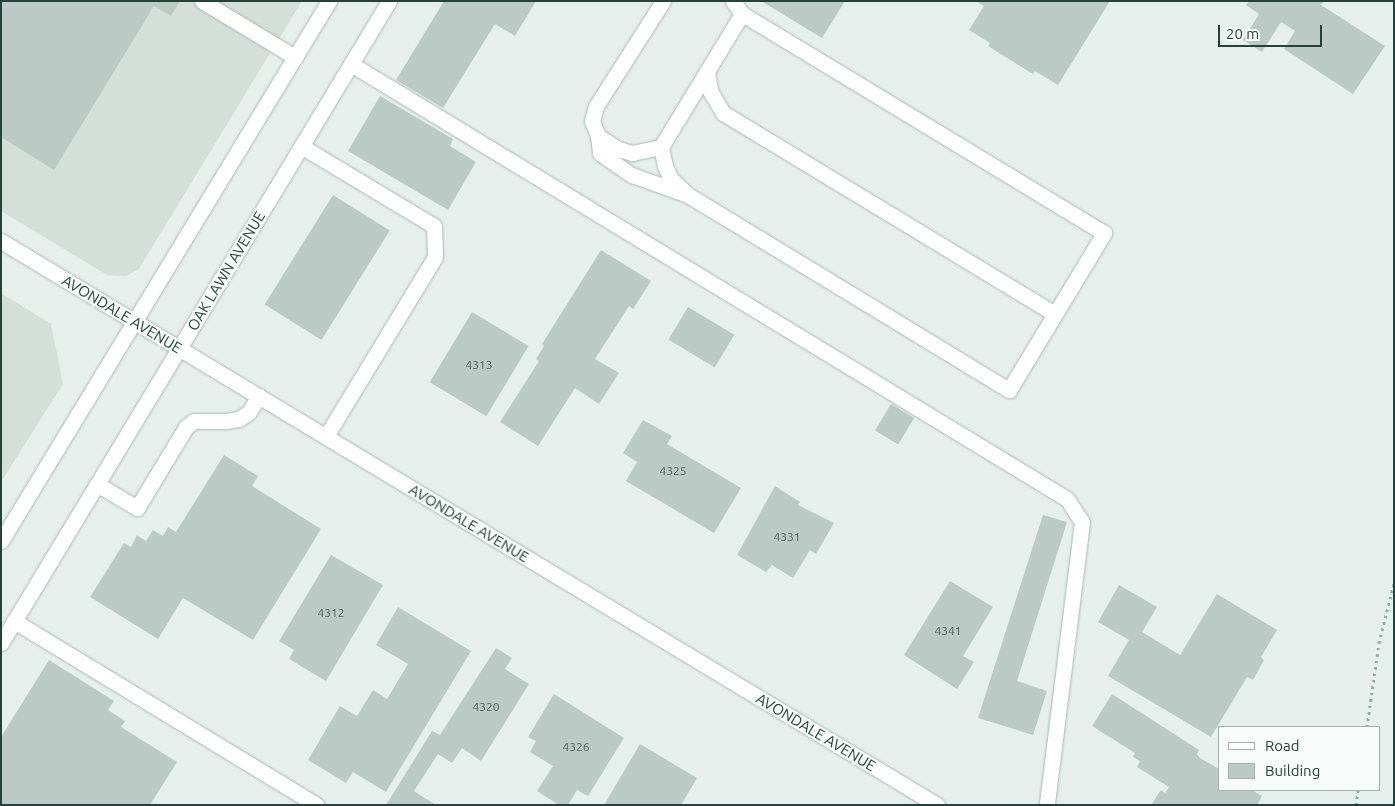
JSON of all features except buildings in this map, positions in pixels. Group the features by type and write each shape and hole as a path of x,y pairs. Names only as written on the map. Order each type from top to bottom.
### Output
{"main road":[{"path":"202,1 295,57"},
{"path":"1,541 329,1"},
{"name":"OAK LAWN AVENUE","path":"1,643 389,1"},
{"path":"663,1 596,106 592,121 598,136 600,152 632,175 688,195 1009,390 1104,233 742,14 733,1"},
{"path":"688,195 671,179 665,166 661,146 742,14"},
{"path":"351,64 1067,499 1082,522 1048,805"},
{"path":"707,70 710,92 723,113 1055,314"},
{"path":"598,136 618,149 632,152 661,146"},
{"path":"302,146 434,226 435,257 326,436"},
{"name":"AVONDALE AVENUE","path":"1,241 937,805"},
{"path":"97,484 137,508 186,427 194,421 239,419 250,412 259,396"},
{"path":"14,621 317,805"}],"path":[{"path":"1367,726 1379,643 1394,583"},
{"path":"1356,805 1358,791"}],"shaded area":[{"path":"1,1 302,1 139,269 126,276 107,275 1,211"},
{"path":"1,293 51,324 63,384 1,482"}]}
